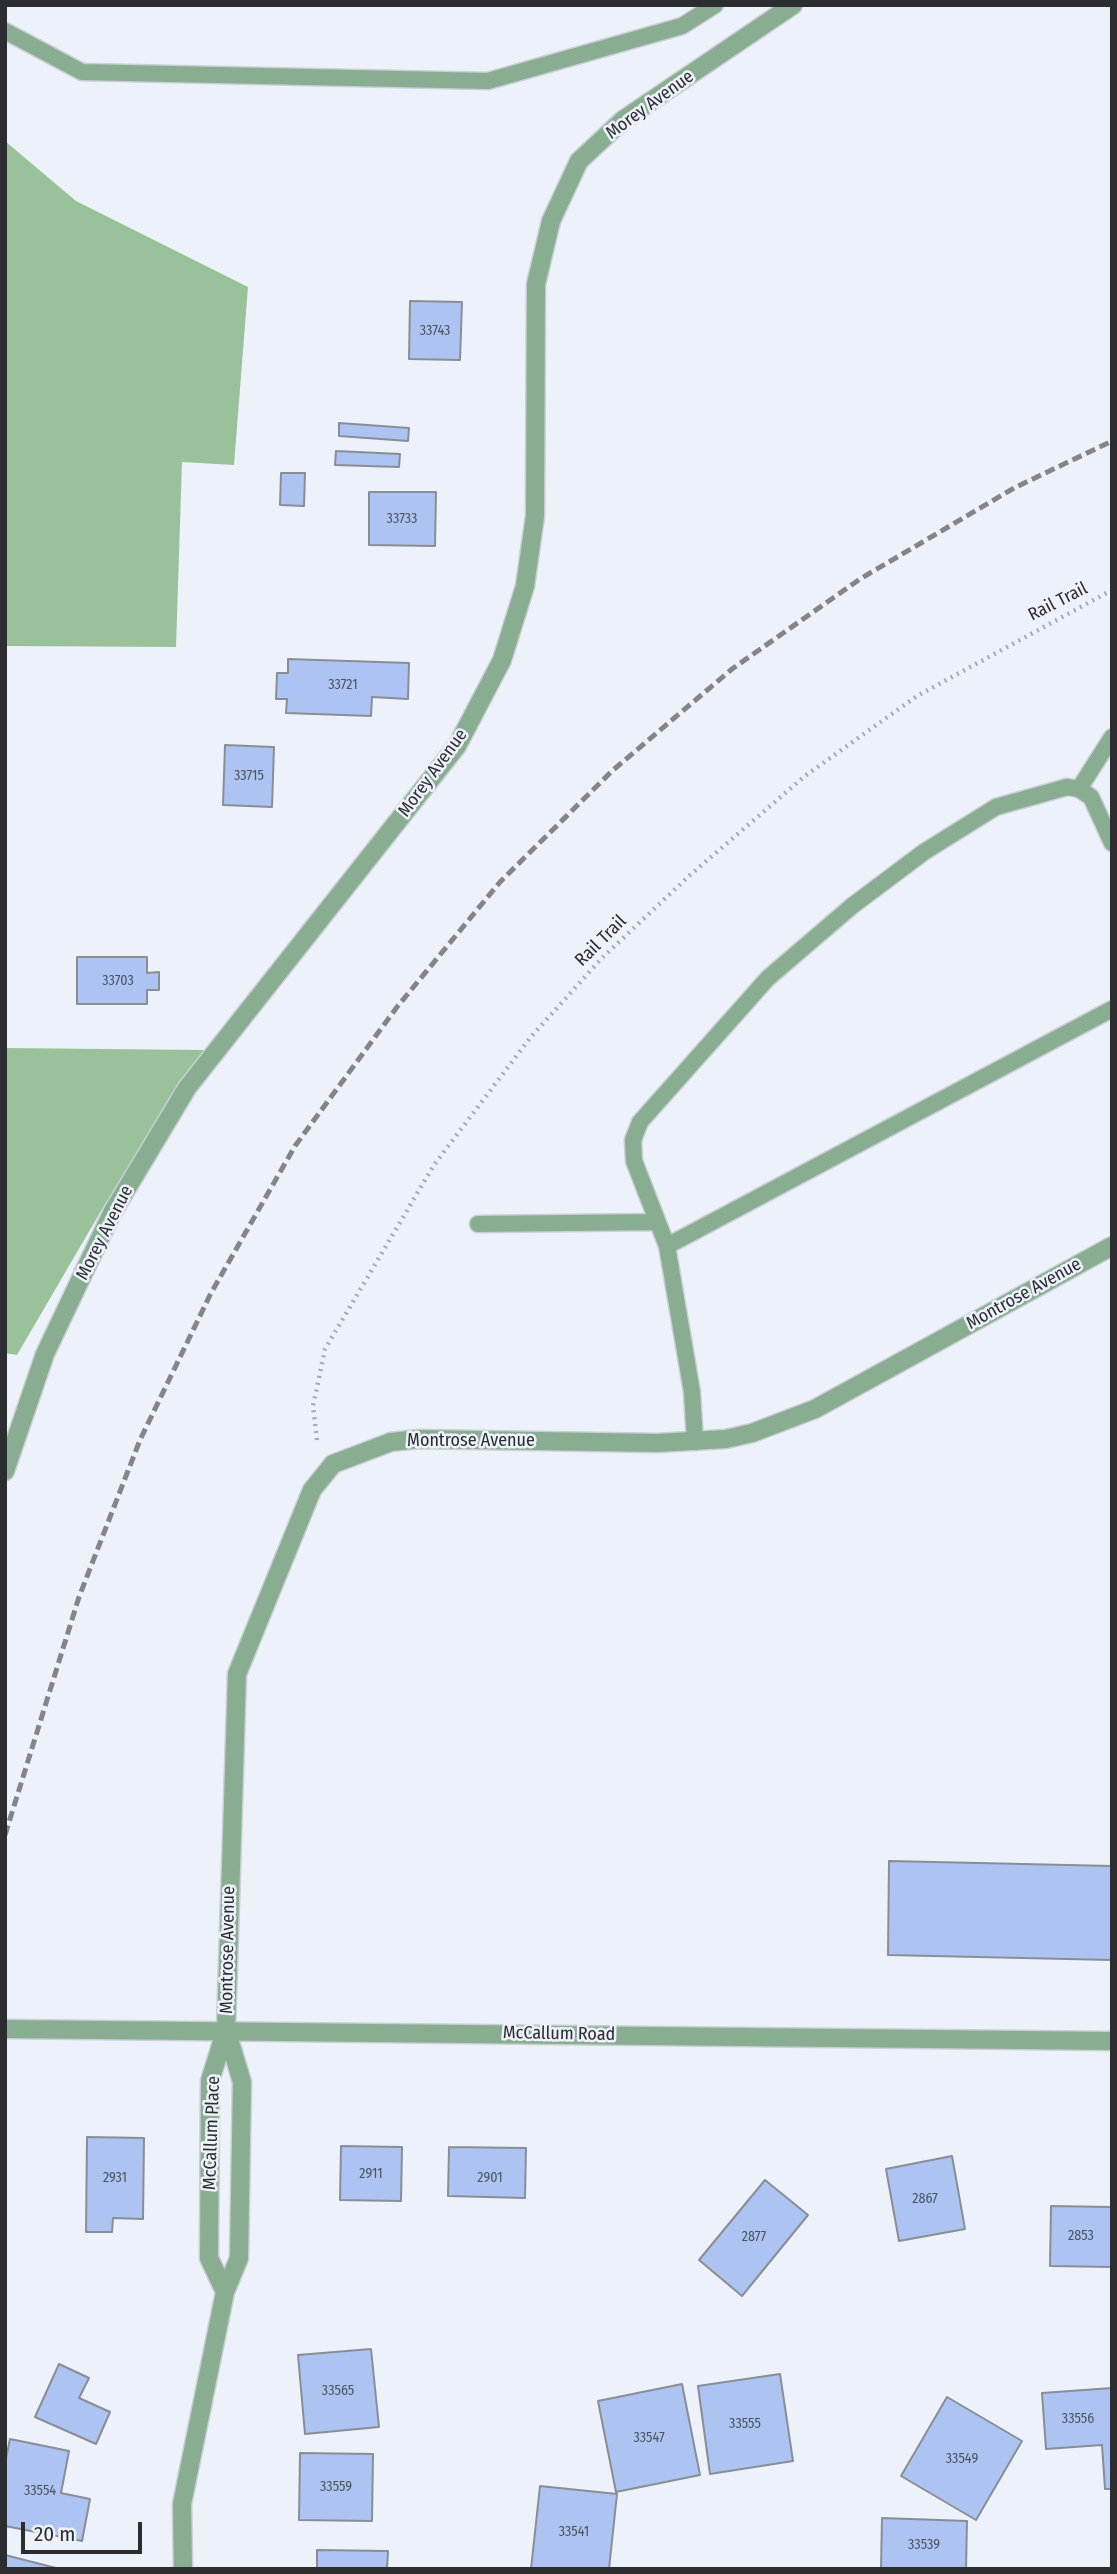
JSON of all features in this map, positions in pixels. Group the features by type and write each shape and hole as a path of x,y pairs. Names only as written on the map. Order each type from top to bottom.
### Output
{"street":[{"name":"Morey Avenue","path":"5,1471 45,1354 112,1213 187,1088 457,746 502,660 525,586 535,516 536,284 551,221 579,161 623,120 784,8"},
{"name":"Montrose Avenue","path":"226,2029 237,1674 312,1490 322,1475 348,1457 391,1442 419,1438 695,1442 752,1433 815,1409 1112,1247"},
{"name":"McCallum Road","path":"5,2029 226,2029 1112,2041"},
{"name":"McCallum Place","path":"225,2292 209,2258 210,2081 226,2029"},
{"name":"McCallum Place","path":"183,2569 182,2504 225,2292 239,2258 242,2082 226,2029"}],"lane":[{"path":"5,32 82,72 488,81 682,26 715,5"},
{"path":"1079,789 1112,737"},
{"path":"695,1442 692,1392 667,1246 634,1161 634,1140 640,1122 768,978 893,875 996,807 1067,787 1079,789 1091,797 1112,843"},
{"path":"667,1246 1112,1009"},
{"path":"478,1224 657,1222"}],"path":[{"name":"Rail Trail","path":"322,1475 313,1406 325,1349 434,1165 530,1038 601,960 689,876 805,776 917,696 1112,590"}],"green space":[{"path":"5,141 76,201 248,287 234,465 182,462 176,647 5,646"},
{"path":"5,1048 205,1050 177,1088 101,1211 17,1355 5,1353"}],"building":[{"path":"410,301 462,302 460,360 409,359"},
{"path":"339,423 409,428 408,441 339,436"},
{"path":"336,451 400,454 399,467 335,465"},
{"path":"281,473 305,473 304,506 280,505"},
{"path":"369,492 436,492 435,546 369,545"},
{"path":"288,659 409,663 408,699 372,697 371,716 286,713 287,699 276,699 277,673 288,673"},
{"path":"225,745 274,747 272,807 223,805"},
{"path":"77,957 147,957 147,973 159,972 159,990 147,990 147,1004 77,1004"},
{"path":"889,1861 1112,1866 1112,1960 888,1955"},
{"path":"87,2137 144,2138 143,2219 113,2218 112,2232 86,2232"},
{"path":"341,2146 402,2147 401,2201 340,2200"},
{"path":"449,2147 526,2148 525,2198 448,2196"},
{"path":"952,2156 965,2229 899,2241 886,2169"},
{"path":"765,2180 808,2215 742,2296 699,2260"},
{"path":"1051,2206 1112,2207 1112,2267 1050,2266"},
{"path":"371,2349 379,2427 305,2434 298,2355"},
{"path":"59,2364 89,2378 79,2398 110,2412 96,2444 35,2417"},
{"path":"780,2374 793,2461 710,2474 698,2386"},
{"path":"682,2384 700,2475 616,2492 598,2401"},
{"path":"1112,2388 1112,2489 1105,2489 1102,2445 1046,2449 1042,2393"},
{"path":"947,2397 1022,2441 976,2520 901,2476"},
{"path":"10,2439 69,2451 61,2493 90,2499 82,2541 5,2526 5,2463"},
{"path":"300,2453 373,2454 372,2521 299,2520"},
{"path":"540,2486 617,2494 609,2569 531,2569"},
{"path":"882,2518 967,2521 966,2569 881,2569"},
{"path":"317,2550 388,2551 387,2569 317,2569"},
{"path":"5,2555 60,2569 5,2569"}],"railway":[{"path":"5,1835 79,1597 140,1440 211,1293 295,1146 397,1007 500,882 612,771 732,669 860,579 1014,488 1112,441"}]}
